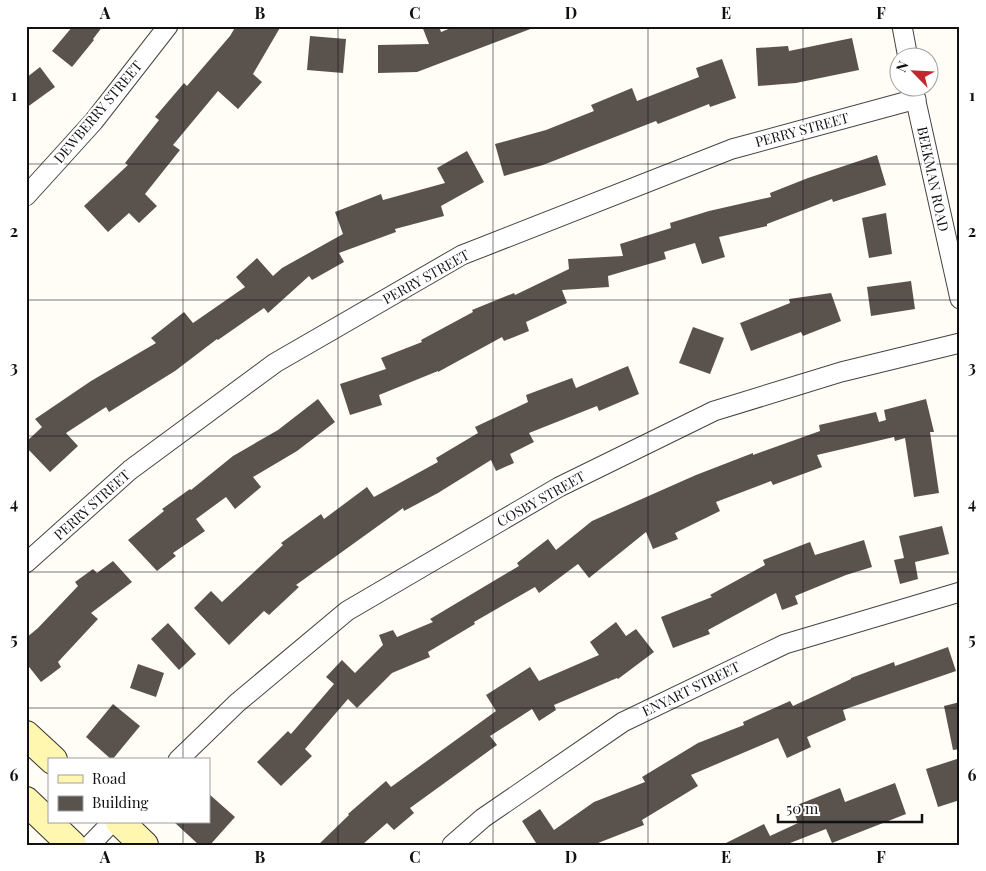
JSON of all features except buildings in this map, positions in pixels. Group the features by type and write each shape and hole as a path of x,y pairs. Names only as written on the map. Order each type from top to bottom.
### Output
{"main road":[{"path":"26,735 51,758"},
{"path":"26,801 48,822"},
{"path":"50,824 72,845"},
{"path":"122,824 144,845"}],"street":[{"name":"DEWBERRY STREET","path":"26,196 94,121 168,26"},
{"path":"902,26 906,48"},
{"name":"PERRY STREET","path":"26,563 130,470 275,363 462,255 732,149 899,98"},
{"name":"BEEKMAN ROAD","path":"916,98 960,299"},
{"name":"COSBY STREET","path":"180,758 237,703 347,611 559,487 714,411 840,372 960,343"},
{"name":"ENYART STREET","path":"452,845 483,818 623,722 785,644 960,592"},
{"path":"90,845 110,824"}]}
